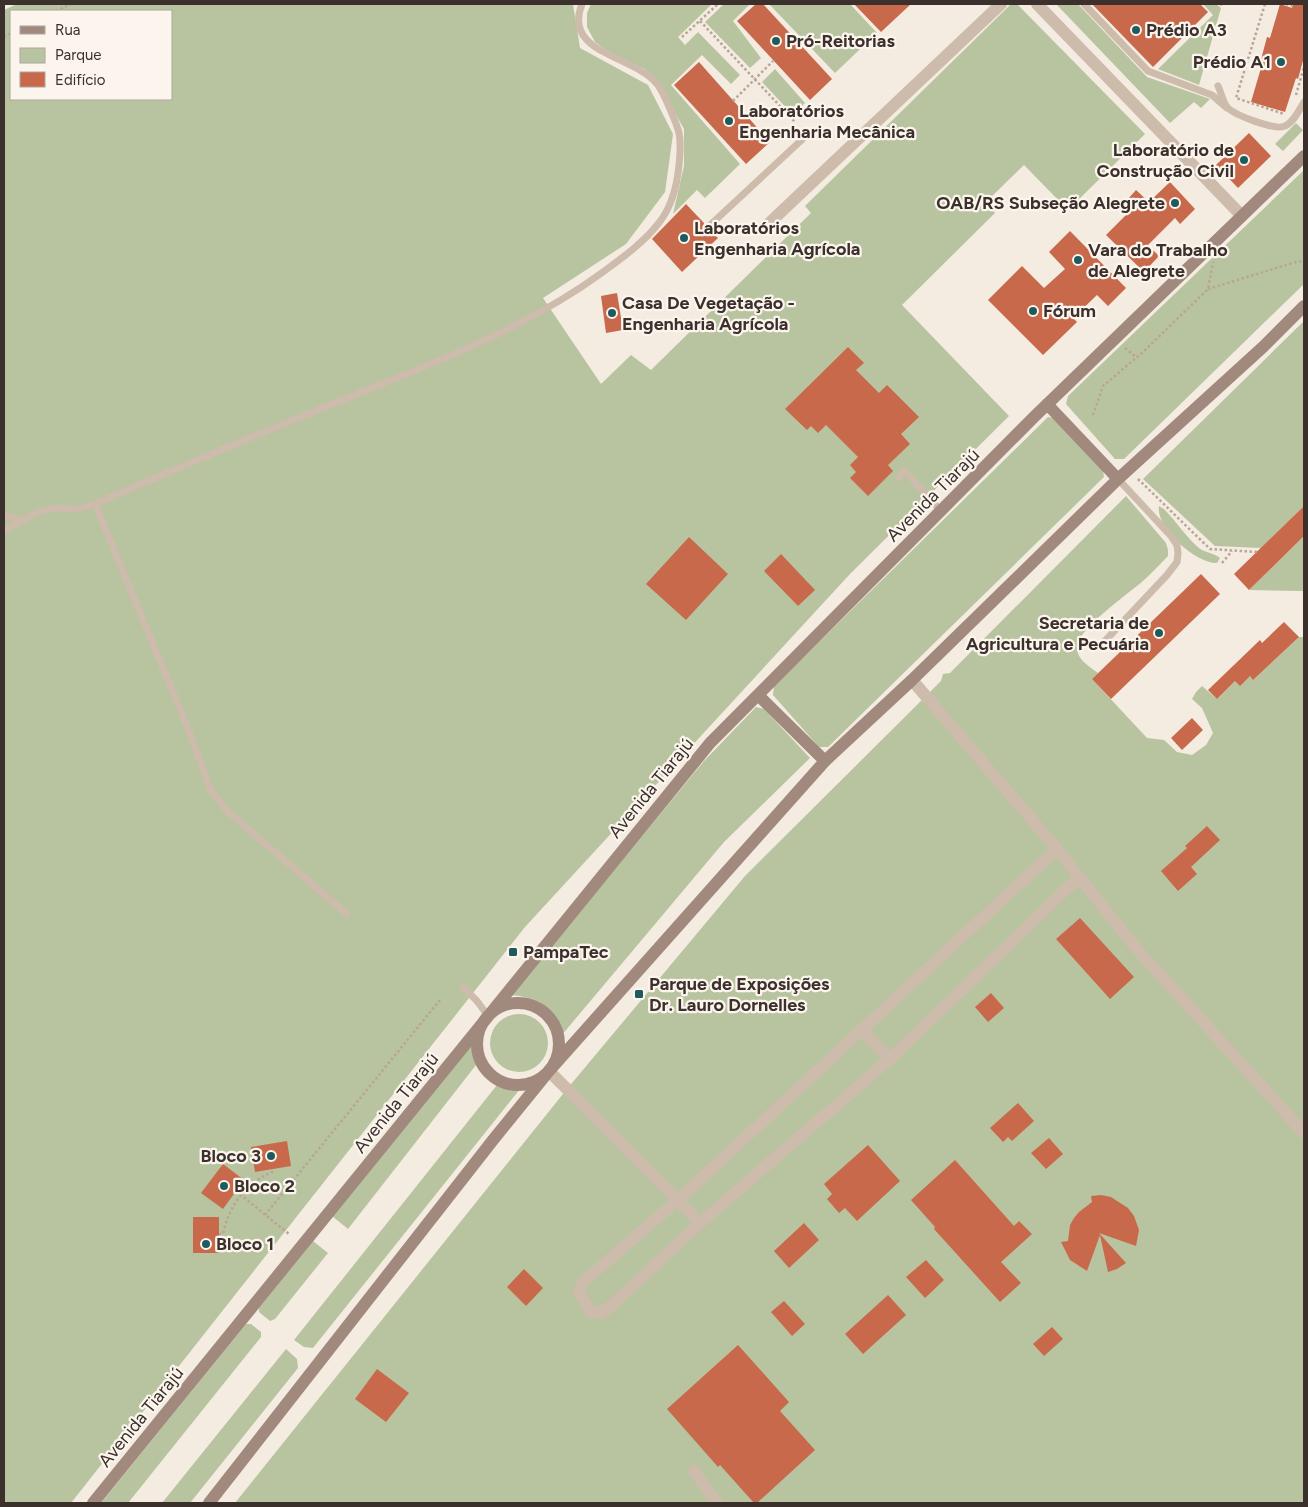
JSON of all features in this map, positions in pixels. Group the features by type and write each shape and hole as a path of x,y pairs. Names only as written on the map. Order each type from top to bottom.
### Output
{"main road":[{"name":"Avenida Tiarajú","path":"93,1503 710,743 1047,404 1304,156"},
{"path":"209,1503 549,1071 825,761 912,680 1118,479 1263,347 1304,306"},
{"path":"1047,404 1118,479"},
{"path":"758,695 825,761"},
{"path":"523,1002 535,1006 546,1013 554,1023 558,1035 559,1048 556,1060 549,1071 539,1080 513,1085 500,1081 489,1073 480,1060 477,1045 480,1029 488,1016 498,1008 510,1003 523,1002"}],"street":[{"path":"764,228 1001,4"},
{"path":"1037,4 1242,216"},
{"path":"912,680 1057,850 1135,947 1304,1133"},
{"path":"1057,850 678,1200 582,1283 579,1292 592,1312 600,1313 609,1308 700,1223 890,1059 1079,877"},
{"path":"862,1031 890,1059"},
{"path":"549,1071 700,1223"},
{"path":"694,1470 717,1503"}],"lane":[{"path":"4,531 38,512 55,508 77,508 95,504 437,361 506,329 557,302 591,281 625,256 658,224 672,202 679,165 680,134 657,84 636,67 590,45 581,32 577,15 582,4"},
{"path":"1084,4 1148,71 1212,95 1240,116 1277,128 1285,127 1293,119 1304,102"},
{"path":"1218,86 1227,108"},
{"path":"708,227 807,135"},
{"path":"899,477 905,471 941,511"},
{"path":"1104,643 1167,575 1177,562 1178,553 1172,536 1118,479"},
{"path":"95,504 187,726 211,791 227,811 347,914"},
{"path":"4,515 21,521"},
{"path":"462,987 477,1001 488,1016"}],"path":[{"path":"58,10 71,4"},
{"path":"682,37 718,4"},
{"path":"1264,4 1236,98 1290,116"},
{"path":"1286,4 1292,6"},
{"path":"700,21 795,122"},
{"path":"733,100 773,60"},
{"path":"1294,100 1304,67"},
{"path":"1208,289 1214,256"},
{"path":"1093,415 1103,386 1136,358 1208,289 1304,261"},
{"path":"1122,345 1136,358"},
{"path":"1135,476 1210,549 1257,552"},
{"path":"1222,563 1232,550"},
{"path":"265,1215 440,1000"},
{"path":"219,1234 223,1234 226,1217 240,1195 261,1176 272,1172 271,1170"},
{"path":"236,1192 289,1234"}],"green space":[{"path":"17,4 573,4 580,48 648,85 673,134 665,192 626,244 543,298 601,384 631,355 651,370 811,213 805,206 1011,4 1017,4 1145,134 1068,210 1024,165 986,202 995,213 902,305 1009,416 850,574 525,927 71,1503 4,1503 4,10"},
{"path":"591,4 712,4 678,37 685,45 698,32 740,75 731,84 702,55 671,85 740,164 705,198 697,190 673,214 684,166 684,129 658,83 645,69 615,56 595,42 587,27 587,13"},
{"path":"724,4 750,4 733,21 761,58 750,68 705,22"},
{"path":"769,4 850,4 877,33 835,73"},
{"path":"1056,4 1078,4 1147,77 1210,99 1201,108 1194,102 1170,123"},
{"path":"1203,4 1216,4 1221,8 1199,85 1158,69 1213,15"},
{"path":"775,69 805,103 793,115 762,82"},
{"path":"1296,123 1303,130 1283,151 1275,144"},
{"path":"1304,170 1304,284 1124,459 1115,459 1066,404 1068,396"},
{"path":"1304,321 1304,506 1261,548 1215,546 1143,479"},
{"path":"1048,417 1054,418 1103,470 1104,477 828,747 819,747 773,695 774,686"},
{"path":"1126,496 1166,543 1168,556 1143,581 1086,630 1077,646 1077,651 1084,662 1098,673 1092,679 1147,738 1164,740 1177,752 1192,755 1206,745 1213,733 1202,708 1192,699 1196,692 1202,686 1217,699 1235,681 1250,676 1254,679 1299,637 1304,637 1304,1503 235,1503 567,1089 745,876 941,681 943,674 950,673"},
{"path":"1159,506 1164,509 1199,548 1220,558 1217,563 1208,562 1188,551 1179,543 1163,524 1159,515"},
{"path":"1304,536 1304,591 1249,590"},
{"path":"756,707 764,709 810,758 724,842 561,1036 554,1017 544,1005 531,998 511,995 704,761"},
{"path":"519,1014 530,1016 543,1027 548,1043 546,1054 535,1067 519,1072 508,1070 495,1059 490,1043 492,1032 503,1019"},
{"path":"472,1044 476,1065 348,1229 332,1216"},
{"path":"497,1085 520,1089 313,1348 304,1347 294,1340"},
{"path":"313,1241 328,1253 275,1319 270,1321 259,1312 259,1308"},
{"path":"246,1324 251,1324 261,1332 261,1337 128,1503 101,1503"},
{"path":"286,1349 297,1359 298,1368 190,1503 162,1503"}],"building":[{"name":"Pró-Reitorias","path":"756,4 763,4 832,79 810,100 737,21"},
{"path":"854,4 911,4 881,32"},
{"path":"1092,4 1200,4 1208,12 1153,67"},
{"name":"Prédio A1","path":"1280,4 1292,8 1293,4 1304,4 1304,57 1298,79 1296,78 1285,112 1251,102 1261,68 1259,67 1267,37 1270,38"},
{"name":"Laboratórios Engenharia Mecânica","path":"699,62 770,142 746,164 674,85"},
{"name":"Laboratório de Construção Civil","path":"1249,133 1271,156 1238,188 1216,165"},
{"path":"1170,182 1195,209 1180,224 1175,218 1148,245 1159,256 1144,272 1106,235 1135,206 1128,199 1136,190 1149,202"},
{"name":"Laboratórios Engenharia Agrícola","path":"686,204 704,223 704,231 711,231 718,238 682,272 652,239"},
{"path":"1070,231 1126,288 1108,306 1097,295 1073,318 1077,322 1043,355 988,300 1022,266 1044,288 1065,269 1049,252"},
{"name":"Casa De Vegetação - Engenharia Agrícola","path":"617,293 623,330 606,333 601,296"},
{"path":"848,347 864,363 856,370 879,393 887,385 919,417 901,434 910,444 888,465 893,471 868,496 850,478 856,472 850,465 858,457 826,425 818,433 811,426 807,430 785,409"},
{"path":"1304,506 1304,536 1249,590 1234,574"},
{"path":"689,537 728,574 686,620 646,584"},
{"path":"781,554 815,590 798,606 764,571"},
{"name":"Secretaria de Agricultura e Pecuária","path":"1201,574 1220,594 1111,699 1092,679"},
{"path":"1284,622 1299,637 1253,680 1250,676 1240,686 1235,681 1217,699 1208,690 1260,640 1262,643"},
{"path":"1192,718 1203,730 1182,750 1171,738"},
{"path":"1207,826 1220,840 1191,867 1197,874 1178,891 1161,871 1187,848 1185,846"},
{"path":"1080,918 1134,977 1110,999 1056,939"},
{"path":"991,993 1004,1008 988,1022 975,1007"},
{"path":"1018,1103 1034,1121 1012,1141 1008,1137 1003,1142 990,1128"},
{"path":"1049,1138 1063,1154 1046,1169 1031,1153"},
{"name":"Bloco 3","path":"287,1141 291,1166 255,1172 251,1147"},
{"path":"868,1145 900,1181 857,1221 845,1208 839,1213 827,1199 832,1194 824,1184"},
{"path":"955,1160 1014,1226 1019,1221 1032,1234 1001,1262 1021,1283 1000,1302 934,1229 935,1227 911,1200"},
{"name":"Bloco 2","path":"223,1164 244,1180 223,1209 201,1193"},
{"path":"1091,1196 1111,1197 1128,1208 1134,1216 1139,1230 1136,1246 1099,1233 1126,1263 1108,1272 1100,1235 1087,1271 1070,1260 1061,1242 1068,1241 1070,1225 1079,1212 1092,1202"},
{"name":"Bloco 1","path":"193,1217 219,1217 219,1253 193,1253"},
{"path":"804,1223 819,1240 789,1268 774,1251"},
{"path":"926,1260 944,1280 925,1298 906,1277"},
{"path":"524,1269 543,1288 526,1306 507,1287"},
{"path":"888,1295 906,1315 863,1354 845,1334"},
{"path":"784,1301 805,1324 792,1336 771,1312"},
{"path":"1052,1327 1063,1339 1044,1356 1033,1344"},
{"path":"738,1345 789,1402 780,1411 815,1450 757,1503 754,1503 720,1465 718,1467 667,1409"},
{"path":"377,1369 409,1393 386,1422 355,1399"}],"place":[{"name":"Prédio A3","path":"1136,30"},
{"name":"Pró-Reitorias","path":"776,41"},
{"name":"Prédio A1","path":"1281,62"},
{"name":"Laboratórios Engenharia Mecânica","path":"729,121"},
{"name":"Laboratório de Construção Civil","path":"1244,160"},
{"name":"OAB/RS Subseção Alegrete","path":"1175,203"},
{"name":"Laboratórios Engenharia Agrícola","path":"684,238"},
{"name":"Vara do Trabalho de Alegrete","path":"1078,260"},
{"name":"Fórum","path":"1033,311"},
{"name":"Casa De Vegetação - Engenharia Agrícola","path":"612,313"},
{"name":"Secretaria de Agricultura e Pecuária","path":"1159,633"},
{"name":"PampaTec","path":"513,952"},
{"name":"Parque de Exposições Dr. Lauro Dornelles","path":"639,994"},
{"name":"Bloco 3","path":"271,1156"},
{"name":"Bloco 2","path":"224,1186"},
{"name":"Bloco 1","path":"206,1244"}]}
